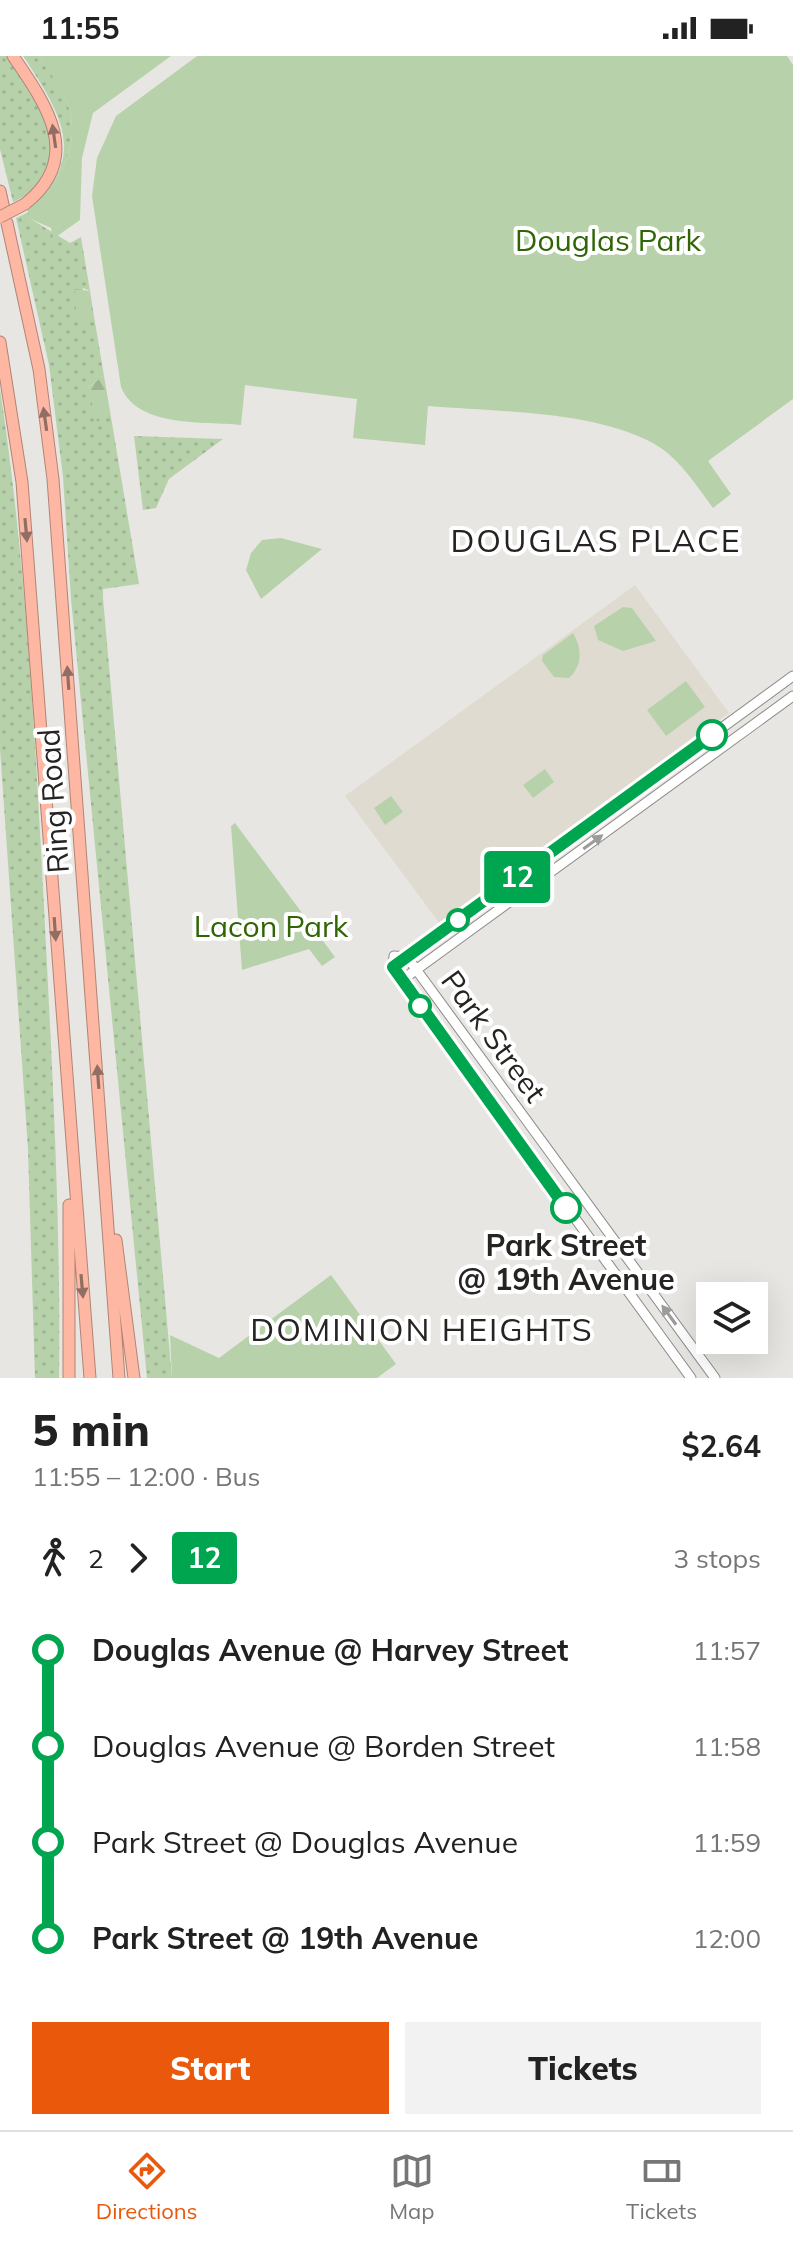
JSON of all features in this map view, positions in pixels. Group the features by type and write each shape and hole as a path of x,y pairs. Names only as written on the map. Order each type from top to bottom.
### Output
{"highway":[{"path":"4,216 40,191 52,171 56,143 47,108 13,56"},
{"name":"Ring Road","path":"0,191 39,369 53,479 119,1378"},
{"name":"Ring Road","path":"0,342 22,482 90,1378"},
{"path":"101,1121 134,1378"},
{"path":"69,1124 69,1378"}],"street":[{"path":"407,957 793,676"},
{"path":"402,980 793,696"},
{"name":"Park Street","path":"691,1378 402,980 393,967 394,956 407,957 715,1378"}],"shaded area":[{"path":"635,585 729,713 440,924 345,796"}],"green space":[{"path":"0,56 8,56 42,113 50,134 52,153 48,172 36,188 13,202 0,149"},
{"path":"23,56 39,56 63,92 72,120 72,135 64,164 48,189 38,200 27,209 47,190 59,171 64,153 63,134 57,116"},
{"path":"39,56 171,56 93,113 82,158 80,220 53,239 51,228 31,219 27,209 48,189 64,164 72,135 72,120 62,92"},
{"name":"Douglas Park","path":"197,56 787,56 793,65 793,399 708,461 731,494 713,508 685,471 651,442 571,418 428,406 425,445 353,438 357,399 245,385 241,425 173,420 142,410 129,400 121,387 92,196 97,158 116,116"},
{"path":"29,212 31,219 70,243 81,237 90,291 83,288 82,318 94,316 104,376 88,387 110,411 139,584 103,589 103,598 172,1378 147,1378 71,599 63,477 49,365 16,218"},
{"path":"75,289 90,291 94,316 82,319 76,311"},
{"path":"104,376 110,411 106,411 102,421 96,421 88,387"},
{"path":"0,389 23,583 37,777 55,1142 59,1378 35,1378 28,1149 0,749"},
{"path":"134,436 223,439 169,479 156,508 143,510"},
{"path":"281,538 322,549 261,599 246,570 251,553 262,540"},
{"path":"623,607 632,608 656,641 623,651 598,640 594,626"},
{"path":"573,633 579,650 577,668 569,678 554,677 542,661 543,655"},
{"path":"686,681 705,707 666,736 647,710"},
{"path":"545,769 554,782 533,798 523,785"},
{"path":"391,796 403,812 385,825 374,808"},
{"name":"Lacon Park","path":"235,823 335,957 322,966 309,949 242,970 231,826"},
{"path":"331,1275 396,1364 377,1378 172,1378 170,1335 219,1358"}],"bus line":[{"name":"12","path":"566,1208 393,967 712,735"}],"place":[{"name":"Park Street @ 19th Avenue","path":"566,1208"}],"district":[{"name":"DOUGLAS PLACE","path":"596,540"},
{"name":"DOMINION HEIGHTS","path":"422,1329"}]}
